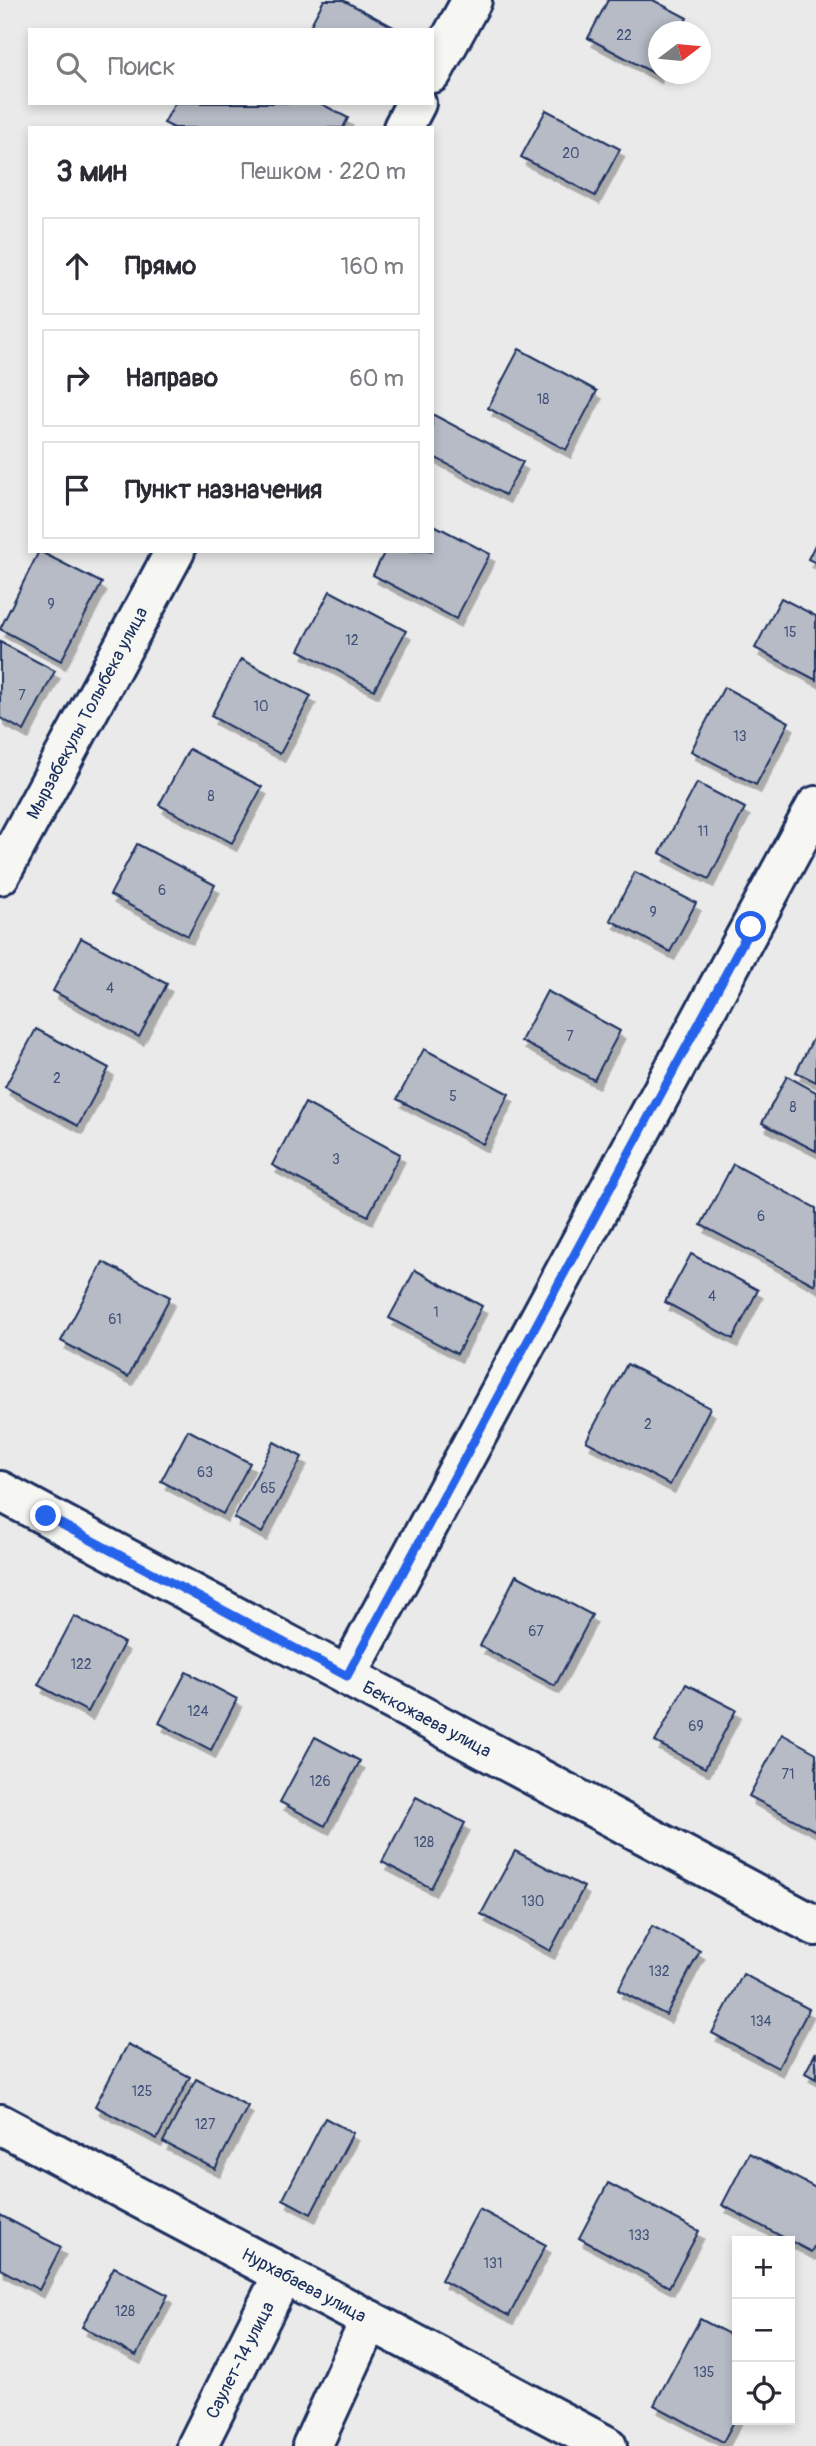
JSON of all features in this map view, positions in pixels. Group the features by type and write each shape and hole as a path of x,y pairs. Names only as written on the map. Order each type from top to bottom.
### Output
{"street":[{"path":"434,69 472,0"},
{"path":"404,126 415,105"},
{"name":"Мырзабекулы Толыбека улица","path":"0,875 173,553"},
{"path":"347,1676 816,806"},
{"name":"Беккожаева улица","path":"0,1491 816,1926"},
{"name":"Нурхабаева улица","path":"0,2124 607,2446"},
{"name":"Саулет-14 улица","path":"197,2446 283,2274"},
{"path":"312,2446 370,2320"}],"building":[{"path":"324,0 343,0 395,28 309,28"},
{"path":"608,0 653,0 687,18 686,21 648,21 648,70 588,38"},
{"path":"174,105 324,105 348,118 344,126 170,126 164,123"},
{"path":"546,110 620,149 595,196 521,157"},
{"path":"519,349 597,391 566,450 488,408"},
{"path":"434,415 523,462 505,495 434,457"},
{"path":"434,525 490,554 456,619 373,575 384,553 434,553"},
{"path":"816,543 816,563 808,559"},
{"path":"38,553 102,583 61,661 0,629"},
{"path":"330,591 406,631 374,690 299,650"},
{"path":"781,598 816,616 816,680 755,648"},
{"path":"0,642 55,671 24,731 0,718"},
{"path":"241,659 311,696 280,754 211,716"},
{"path":"724,687 789,722 756,785 691,751"},
{"path":"189,749 262,787 232,843 159,805"},
{"path":"697,783 745,808 709,879 660,853"},
{"path":"137,844 215,885 188,936 110,895"},
{"path":"635,872 696,903 670,952 610,920"},
{"path":"81,938 167,984 139,1037 53,991"},
{"path":"547,991 620,1031 594,1080 521,1041"},
{"path":"36,1029 109,1068 78,1126 5,1087"},
{"path":"816,1033 816,1082 796,1072"},
{"path":"424,1049 509,1094 483,1144 397,1099"},
{"path":"787,1076 816,1092 816,1151 762,1123"},
{"path":"305,1103 400,1154 368,1216 272,1165"},
{"path":"733,1164 816,1208 815,1285 701,1225"},
{"path":"691,1254 758,1290 733,1339 665,1302"},
{"path":"103,1262 170,1297 128,1377 61,1341"},
{"path":"415,1270 482,1306 457,1354 389,1318"},
{"path":"627,1364 710,1408 670,1485 586,1441"},
{"path":"188,1430 250,1463 223,1514 161,1481"},
{"path":"274,1442 302,1457 262,1533 234,1518"},
{"path":"516,1575 592,1615 555,1686 480,1646"},
{"path":"74,1616 124,1643 88,1712 38,1685"},
{"path":"186,1672 237,1699 211,1750 159,1723"},
{"path":"686,1684 736,1710 705,1768 655,1742"},
{"path":"782,1734 816,1753 816,1831 749,1796"},
{"path":"315,1737 360,1761 325,1826 280,1802"},
{"path":"416,1797 465,1823 431,1888 382,1862"},
{"path":"515,1851 584,1887 550,1951 481,1914"},
{"path":"652,1926 700,1951 666,2015 618,1990"},
{"path":"743,1974 809,2009 778,2068 712,2033"},
{"path":"128,2044 190,2077 157,2139 95,2106"},
{"path":"816,2052 816,2079 805,2073"},
{"path":"196,2079 248,2106 215,2169 163,2142"},
{"path":"325,2118 353,2133 311,2214 283,2199"},
{"path":"749,2153 816,2188 816,2243 811,2252 795,2244 795,2236 781,2236 722,2205"},
{"path":"608,2183 699,2231 669,2287 579,2238"},
{"path":"479,2209 546,2245 509,2316 441,2280"},
{"path":"0,2215 61,2247 39,2290 0,2269"},
{"path":"114,2267 168,2295 136,2356 82,2327"},
{"path":"700,2319 732,2335 732,2425 723,2442 654,2405"}],"route":[{"path":"46,1516 347,1676 751,927"}]}
